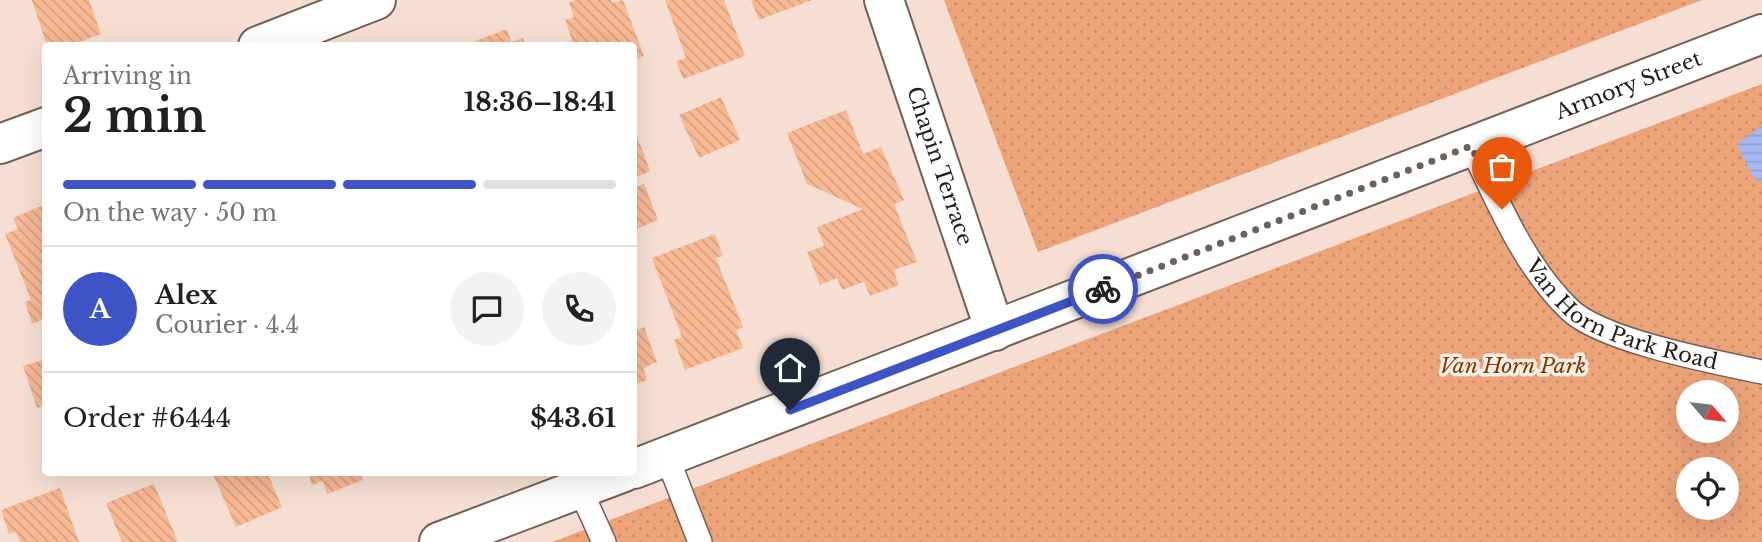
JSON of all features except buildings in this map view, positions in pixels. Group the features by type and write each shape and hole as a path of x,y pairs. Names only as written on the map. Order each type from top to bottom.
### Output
{"main road":[{"path":"268,42 376,0"},
{"name":"Chapin Terrace","path":"884,0 995,331"},
{"name":"Armory Street","path":"650,463 1762,34"},
{"path":"0,144 42,128"},
{"path":"439,542 614,476"}],"lane":[{"name":"Van Horn Park Road","path":"1471,146 1539,274 1572,312 1620,336 1762,372"},
{"path":"650,463 700,542"},
{"path":"580,489 604,542"}],"green space":[{"path":"944,0 1702,0 1038,252"},
{"name":"Van Horn Park","path":"1762,84 1762,542 552,542"}],"water":[{"path":"1762,126 1762,182 1753,177 1737,144"}],"way so far":[{"path":"1103,289 1471,146 1502,209"}],"route":[{"path":"790,410 1103,289"}]}
